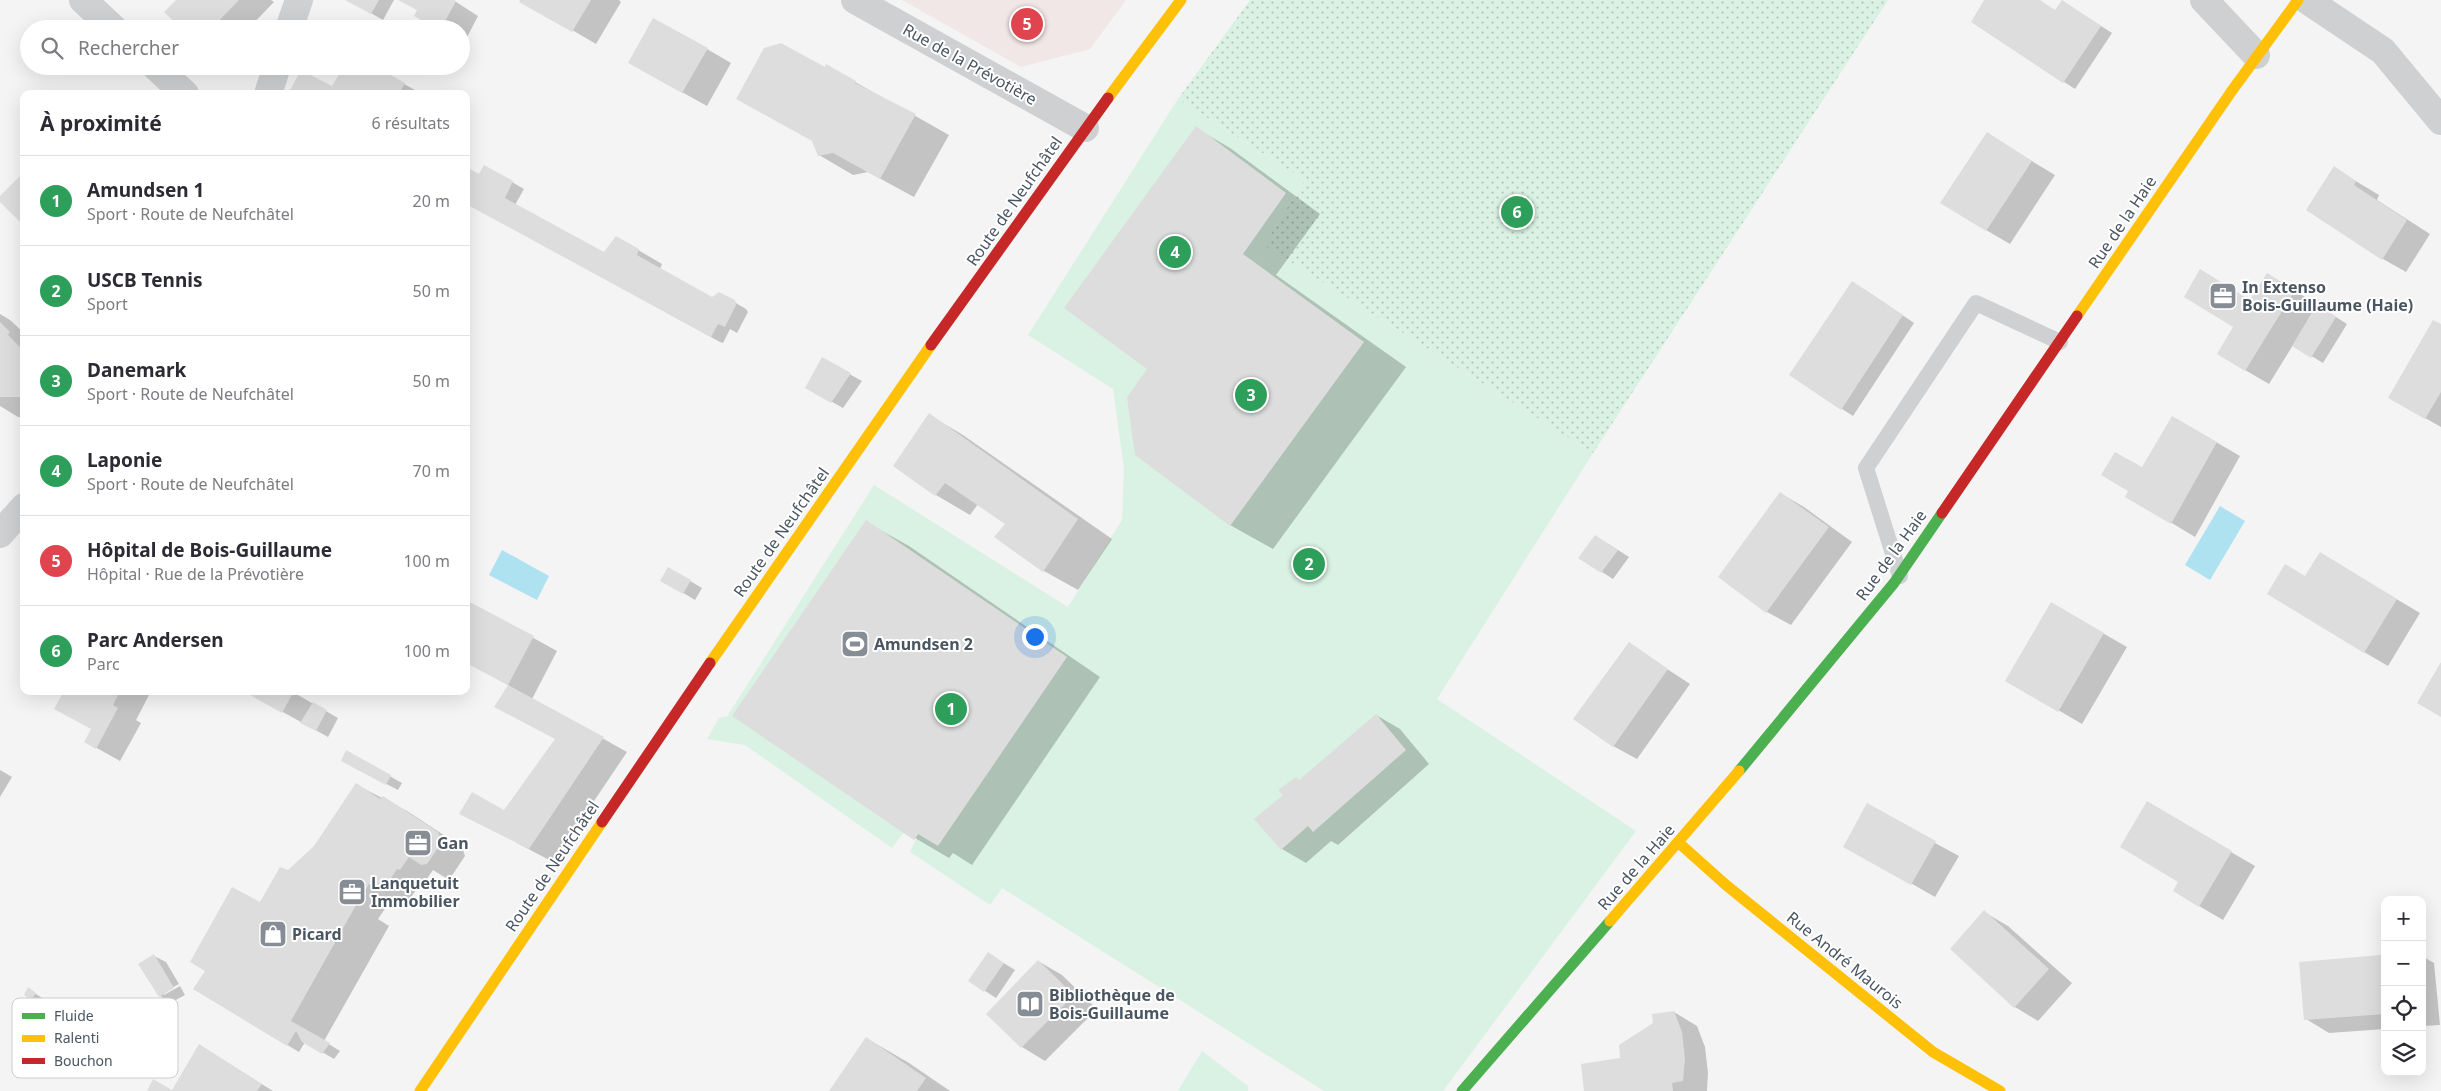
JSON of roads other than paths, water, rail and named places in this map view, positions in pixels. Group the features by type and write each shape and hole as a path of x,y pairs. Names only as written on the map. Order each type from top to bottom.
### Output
{"street":[{"path":"83,0 104,20"},
{"path":"292,20 299,0"},
{"name":"Rue de la Prévotière","path":"855,0 1085,128"},
{"name":"Route de Neufchâtel","path":"420,1091 678,710 881,416 1085,128 1181,0"},
{"path":"2204,0 2256,55"},
{"name":"Rue de la Haie","path":"1462,1091 1678,843 1900,576 2256,55 2298,0"},
{"path":"2307,0 2382,51 2441,121"},
{"path":"165,75 181,90"},
{"path":"269,90 274,75"},
{"path":"0,534 20,512"},
{"name":"Rue André Maurois","path":"1678,843 1726,885 1933,1052 2000,1091"}],"lane":[{"path":"1900,576 1866,468 1976,303 2060,342"}],"water":[{"path":"2220,506 2245,521 2210,580 2185,565"},
{"path":"502,550 549,576 537,600 489,575"}],"place":[{"name":"Hôpital de Bois-Guillaume","path":"1027,24"},
{"name":"Parc Andersen","path":"1517,212"},
{"name":"Laponie","path":"1175,252"},
{"name":"In Extenso Bois-Guillaume (Haie)","path":"2223,296"},
{"name":"Danemark","path":"1251,395"},
{"name":"USCB Tennis","path":"1309,564"},
{"name":"Amundsen 2","path":"855,644"},
{"name":"Amundsen 1","path":"951,709"},
{"name":"Gan","path":"418,843"},
{"name":"Lanquetuit Immobilier","path":"352,892"},
{"name":"Picard","path":"273,934"},
{"name":"Bibliothèque de Bois-Guillaume","path":"1030,1004"}]}
